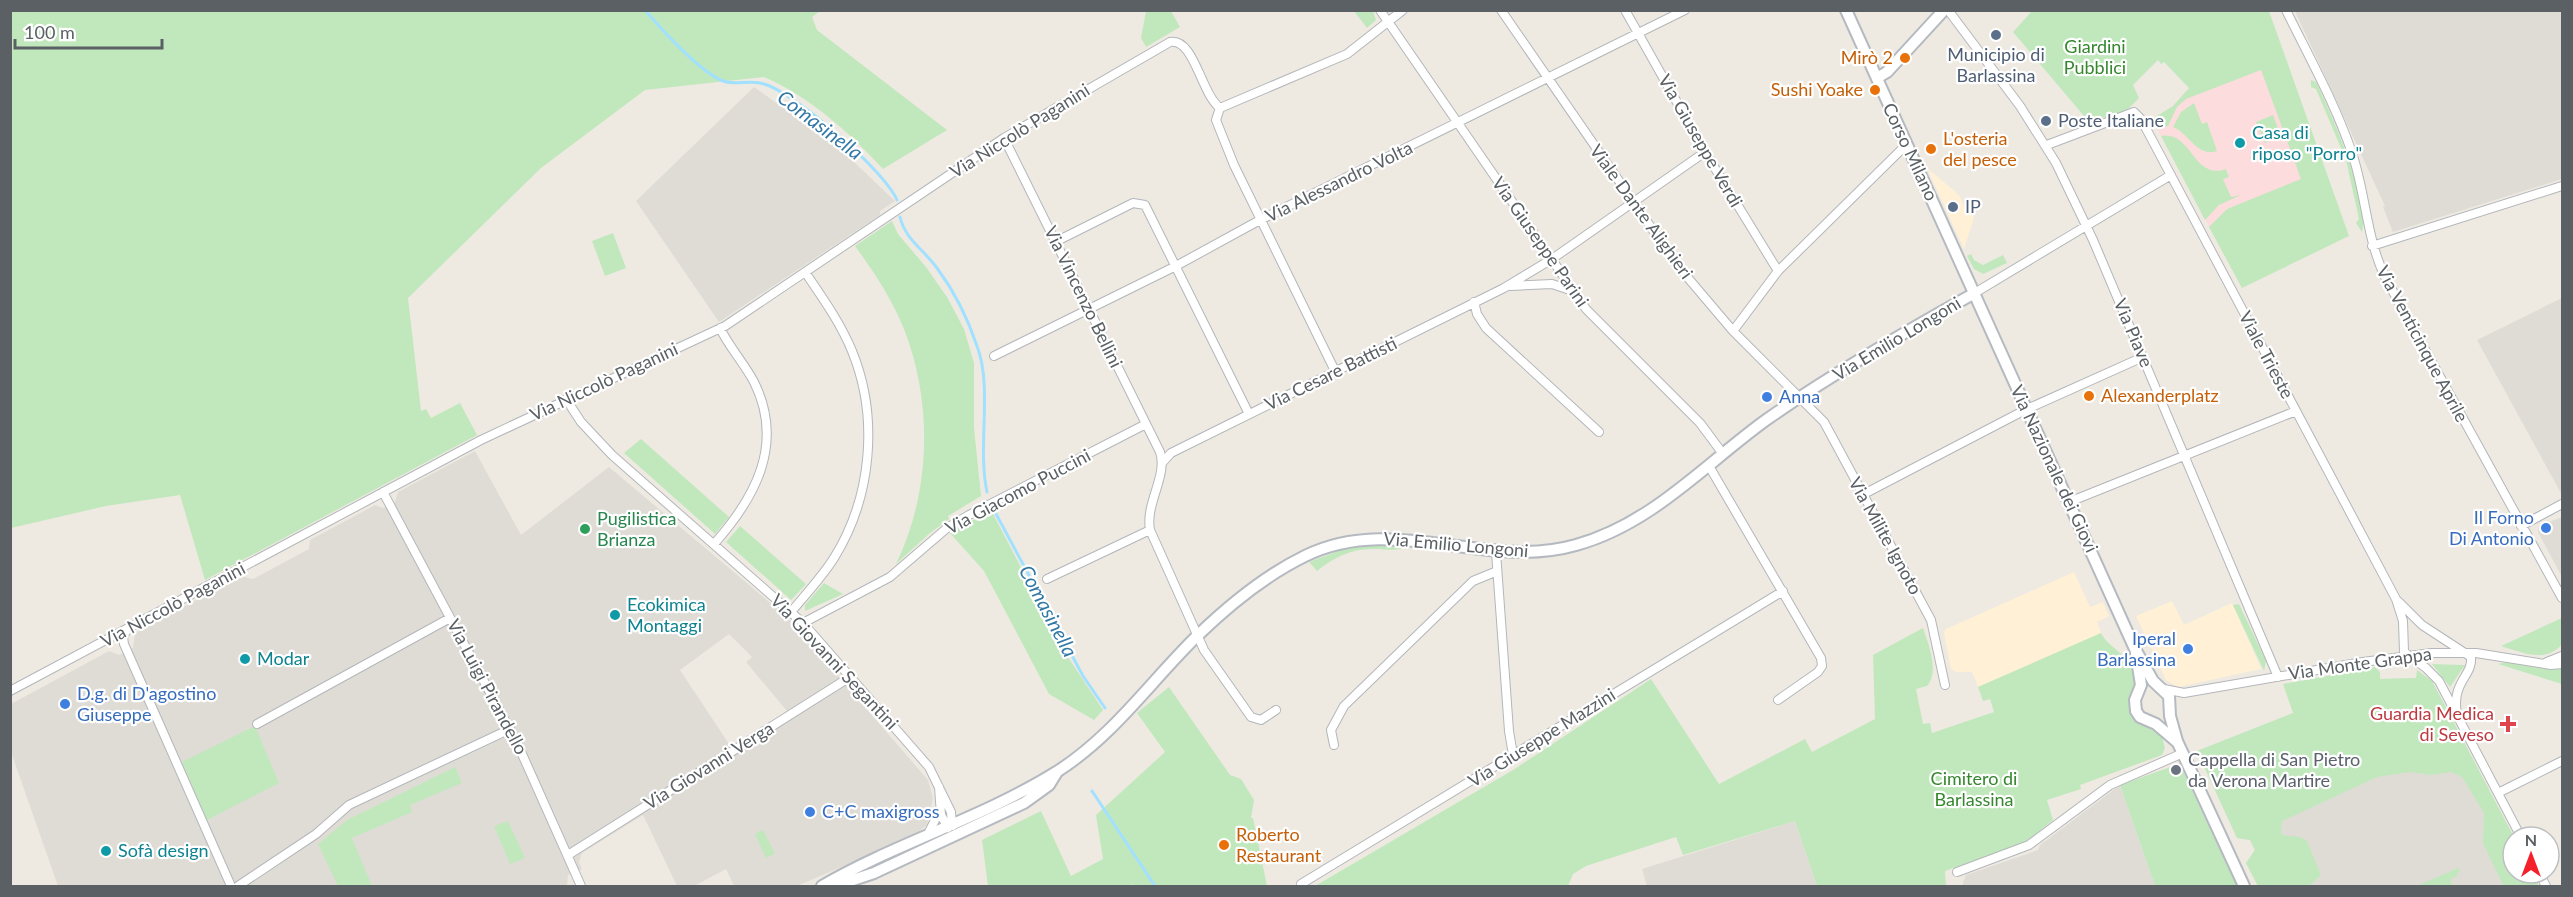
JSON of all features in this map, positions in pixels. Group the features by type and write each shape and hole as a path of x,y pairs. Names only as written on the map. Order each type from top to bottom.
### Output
{"street":[{"name":"Via Giuseppe Parini","path":"1380,10 1592,317 1700,423 1723,454"},
{"path":"1335,371 1260,220 1216,120 1220,108 1347,54 1389,23 1402,10"},
{"name":"Viale Dante Alighieri","path":"1501,10 1677,265 1733,331 1799,398"},
{"name":"Via Giuseppe Verdi","path":"1625,10 1705,152 1778,271"},
{"name":"Via Alessandro Volta","path":"994,356 1176,266 1260,220 1685,10"},
{"name":"Corso Milano","path":"1846,10 1973,294"},
{"path":"1876,78 1887,72 1946,10"},
{"name":"Via Piave","path":"1946,10 1980,50 2047,145 2086,226 2143,357 2278,677"},
{"name":"Via Venticinque Aprile","path":"2286,10 2334,108 2352,153 2360,181 2372,246 2391,290 2562,598"},
{"name":"Via Niccolò Paganini","path":"10,691 481,440 720,328 1004,138 1164,45 1179,42 1187,48 1207,92 1220,108"},
{"name":"Viale Trieste","path":"2047,145 2134,112 2141,119 2396,599 2403,625 2402,644 2407,656"},
{"name":"Via Vincenzo Bellini","path":"1004,138 1146,424 1161,460"},
{"path":"1733,331 1778,271 1907,144"},
{"name":"Via Cesare Battisti","path":"1161,460 1504,288 1552,259 1705,152"},
{"path":"1973,294 2171,175"},
{"path":"2372,246 2562,186"},
{"path":"1055,242 1138,202 1147,207 1249,414"},
{"path":"791,612 822,576 844,541 860,498 868,455 866,401 856,362 843,331 805,272"},
{"name":"Via Cesare Battisti","path":"1504,288 1552,285 1575,292"},
{"name":"Via Emilio Longoni","path":"822,886 976,817 1058,771 1121,720 1197,636 1279,570 1307,555 1336,543 1385,538 1496,552 1529,553 1556,550 1603,536 1662,502 1799,398 1973,294"},
{"name":"Via Nazionale dei Giovi","path":"1973,294 2134,645 2153,681 2169,696 2170,719 2178,742 2244,886"},
{"path":"1474,302 1477,314 1486,328 1599,432"},
{"path":"714,544 751,497 762,470 766,445 760,398 748,372 720,328"},
{"path":"1862,495 2027,409 2143,357"},
{"name":"Via Milite Ignoto","path":"1799,398 1824,422 1930,620 1945,685"},
{"name":"Via Giovanni Segantini","path":"566,399 581,422 612,455 803,623 924,760 939,783 945,807 942,820 950,828"},
{"path":"2069,502 2296,411"},
{"name":"Via Giacomo Puccini","path":"803,623 890,577 947,528 969,515 1146,424"},
{"path":"1161,460 1149,512 1150,530 1197,636 1251,717 1261,720 1276,710"},
{"path":"1709,466 1822,662 1818,672 1778,700"},
{"name":"Via Luigi Pirandello","path":"383,492 510,729 581,886"},
{"path":"2521,526 2562,504"},
{"path":"1047,579 1150,530"},
{"path":"1496,552 1495,572 1513,755"},
{"path":"1334,745 1331,736 1333,723 1349,701 1473,581 1495,572"},
{"name":"Via Giuseppe Mazzini","path":"1301,884 1783,591"},
{"name":"Viale Trieste","path":"2396,599 2418,622 2468,652"},
{"path":"257,724 450,618"},
{"path":"126,630 123,637 124,644 231,886"},
{"path":"2393,657 2400,653 2402,644"},
{"name":"Via Nazionale dei Giovi","path":"2134,645 2140,683 2134,703 2136,711 2143,719 2178,742"},
{"path":"2468,652 2472,663"},
{"name":"Via Monte Grappa","path":"2162,688 2184,693 2393,657 2468,652 2562,664"},
{"path":"2458,715 2457,691 2476,656 2484,653"},
{"path":"2407,656 2434,674 2458,715 2514,825"},
{"path":"2536,662 2547,662 2562,656"},
{"name":"Via Giovanni Verga","path":"568,855 850,676"},
{"path":"2138,693 2151,685 2162,688"},
{"path":"2150,722 2161,719 2173,701 2184,693"},
{"path":"238,886 316,834 349,806 510,729"},
{"path":"1957,872 2029,844 2110,785 2183,753"},
{"path":"2498,793 2562,761"},
{"name":"Via Emilio Longoni","path":"835,886 874,873 1024,803 1049,785 1058,771"},
{"name":"Via Emilio Longoni","path":"874,873 882,862 950,828 968,826 1012,805 1024,803"},
{"path":"945,807 962,817 976,817"},
{"name":"Via Giovanni Segantini","path":"924,839 945,807"}],"shaded area":[{"path":"2295,11 2562,11 2562,179 2393,232 2383,207 2385,206"},
{"path":"2263,59 2311,193 2242,288 2152,119 2173,106 2206,69"},
{"path":"754,87 836,145 895,201 880,211 880,215 719,322 636,201"},
{"path":"1927,168 1959,195 1967,213 1971,212 1974,218 1964,249"},
{"path":"2562,298 2562,495 2477,340"},
{"path":"475,451 521,535 609,467 787,617 928,780 933,798 927,825 913,836 797,886 734,886 726,869 694,886 677,886 643,815 582,853 579,862 582,869 568,875 567,886 58,886 11,752 11,704 109,651 119,655 133,648 135,633 241,576 253,579 309,549 310,540 375,505 383,508 395,502 398,492","holes":["729,634 752,657 746,662 787,711 731,747 680,670"]},
{"path":"2562,517 2562,577 2538,532 2539,526"},
{"path":"2074,572 2090,607 2103,602 2109,616 2097,622 2101,633 1978,687 1972,672 1956,672 1951,669 1944,633 1946,629"},
{"path":"2172,601 2184,625 2232,603 2261,669 2178,687 2166,680 2136,616"},
{"path":"2428,678 2501,845 2501,885 2535,886 2258,886 2246,863 2255,850 2250,840 2237,838 2197,751 2380,679"},
{"path":"2120,785 2155,886 1962,886 1966,875 2038,850 2040,845"},
{"path":"1795,821 1817,886 1647,886 1642,869"}],"green space":[{"name":"Giardini Pubblici","path":"2033,10 2269,11 2349,236 2242,288 2209,227 2227,209 2301,179 2261,70 2186,99 2177,107 2168,126 2157,129 2152,119 2173,106 2189,88 2164,62 2161,64 2158,60 2133,85 2139,98 2127,110 2089,122 2013,32"},
{"path":"10,11 820,11 812,17 817,30 947,130 883,169 813,105 764,77 645,90 541,168 408,298 421,411 426,409 431,418 460,403 477,435 205,580 180,495 106,506 11,528"},
{"path":"1146,11 1171,11 1180,27 1146,47 1141,38"},
{"path":"1354,11 1373,11 1376,20 1367,28"},
{"path":"2311,80 2316,82 2348,157 2360,199 2363,218 2362,232 2356,223 2359,219 2346,160 2316,89 2311,87"},
{"path":"2194,103 2202,124 2207,122 2217,151 2204,151 2173,127 2181,112"},
{"path":"2273,115 2281,136 2265,143 2256,122"},
{"path":"2161,136 2171,136 2180,140 2206,168 2215,171 2226,169 2229,177 2223,179 2231,197 2241,195 2219,205 2205,220"},
{"path":"892,221 898,234 926,267 947,297 964,329 974,363 974,428 981,496 948,516 949,519 896,564 908,536 922,478 924,447 920,387 904,329 894,307 855,246"},
{"path":"613,233 626,268 605,276 592,241"},
{"path":"1971,254 1974,260 1983,265 2003,255 2007,263 1983,274 1974,269 1967,256"},
{"path":"641,439 729,517 715,534 624,453"},
{"path":"991,510 1068,657 1103,710 1094,720 1049,694 984,571 950,533"},
{"path":"740,526 806,584 791,600 726,542"},
{"path":"1366,544 1408,546 1396,550 1367,549 1351,552 1317,571 1309,562 1349,547"},
{"path":"824,583 843,594 805,611 805,605"},
{"path":"2239,604 2266,661 2264,671 2233,605"},
{"path":"2562,618 2562,644 2549,654 2533,655 2501,646"},
{"name":"Cimitero di Barlassina","path":"1923,628 1932,657 1933,673 1927,686 1916,689 1923,724 1930,723 1932,733 1994,712 1990,699 1983,701 1978,687 2101,633 2110,645 2132,665 2136,681 2129,708 2138,722 2162,736 2165,748 2162,755 2080,785 2081,789 2047,800 2053,820 2026,842 1945,871 1946,886 1817,886 1795,821 1683,855 1676,837 1586,866 1573,874 1568,886 1315,886 1513,770 1651,679 1719,784 1805,739 1812,752 1875,719 1873,655"},
{"path":"2507,662 2551,670 2562,669 2562,684 2498,664"},
{"path":"2432,664 2462,665 2465,665 2450,687"},
{"path":"2375,667 2380,672 2380,679 2416,678 2417,670 2432,681 2508,825 2501,825 2501,881 2483,843 2484,813 2462,777 2451,772 2431,775 2410,772 2377,777 2282,821 2281,834 2307,841 2321,875 2309,886 2258,886 2246,863 2255,850 2250,840 2237,838 2197,751 2293,713 2283,684"},
{"path":"1169,687 1230,775 1241,779 1254,800 1251,818 1253,818 1267,886 1133,886 1132,884 1129,886 988,886 982,840 1041,811 1071,876 1103,859 1096,815 1165,752 1137,713"},
{"path":"255,726 279,783 207,820 182,762"},
{"path":"2176,765 2181,767 2237,886 2155,886 2120,785"},
{"path":"455,767 462,783 410,805 412,812 352,838 372,886 338,886 318,844 347,820"},
{"path":"508,821 525,858 510,864 494,826"},
{"path":"763,830 775,854 766,858 755,834"},
{"path":"2458,868 2460,871 2457,873 2458,876 2450,879 2453,886 2417,886"},
{"path":"2538,885 2539,886 2501,886"}],"waterway":[{"name":"Comasinella","path":"645,10 682,50 714,76 728,82 764,84 778,90 816,117 875,170 897,200"},
{"name":"Comasinella","path":"900,217 910,238 932,262 949,286 965,316 977,346 984,380 983,456 987,492"},
{"name":"Comasinella","path":"995,512 1083,676 1105,708"},
{"path":"1092,791 1155,886"}],"place":[{"name":"Municipio di Barlassina","path":"1996,35"},
{"name":"Mirò 2","path":"1905,58"},
{"name":"Sushi Yoake","path":"1875,90"},
{"name":"Poste Italiane","path":"2046,121"},
{"name":"Casa di riposo \"Porro\"","path":"2240,143"},
{"name":"L'osteria del pesce","path":"1931,149"},
{"name":"IP","path":"1953,207"},
{"name":"Alexanderplatz","path":"2089,396"},
{"name":"Anna","path":"1767,397"},
{"name":"Il Forno Di Antonio","path":"2546,528"},
{"name":"Pugilistica Brianza","path":"585,529"},
{"name":"Ecokimica Montaggi","path":"615,615"},
{"name":"Iperal Barlassina","path":"2188,649"},
{"name":"Modar","path":"245,659"},
{"name":"D.g. di D'agostino Giuseppe","path":"65,704"},
{"name":"Guardia Medica di Seveso","path":"2508,724"},
{"name":"Cappella di San Pietro da Verona Martire","path":"2176,770"},
{"name":"C+C maxigross","path":"810,812"},
{"name":"Roberto Restaurant","path":"1224,845"},
{"name":"Sofà design","path":"106,851"}]}
